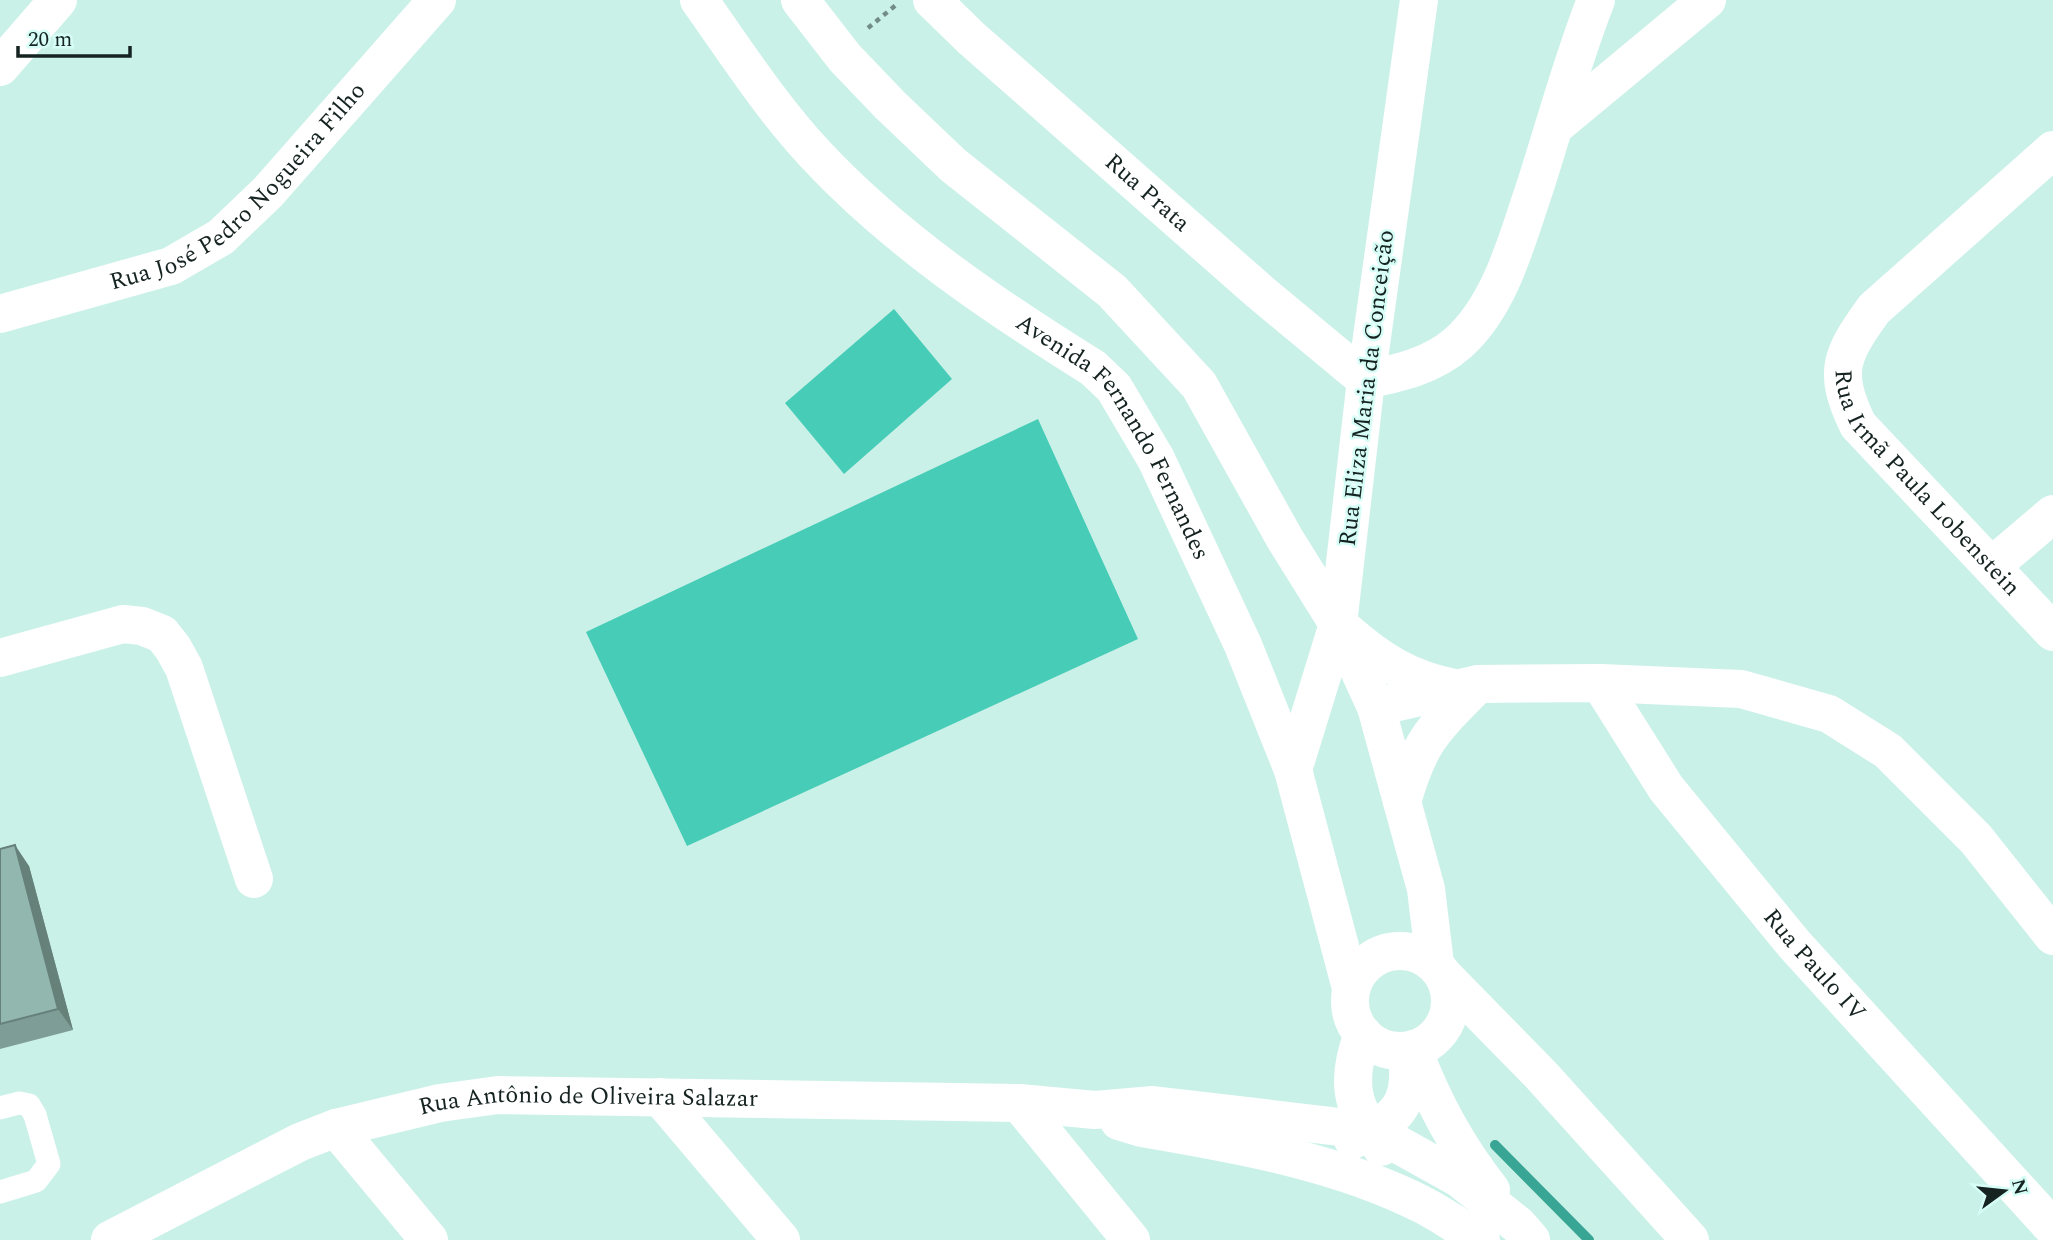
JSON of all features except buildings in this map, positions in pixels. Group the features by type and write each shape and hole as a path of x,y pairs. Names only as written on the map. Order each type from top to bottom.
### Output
{"street":[{"path":"0,67 58,0"},
{"name":"Rua José Pedro Nogueira Filho","path":"0,314 171,266 221,237 268,192 437,0"},
{"name":"Avenida Fernando Fernandes","path":"699,0 772,103 813,152 853,192 911,242 1093,368 1114,388 1156,459 1243,645 1293,770 1351,988"},
{"path":"800,0 845,58 953,165 1112,292 1199,385 1285,539 1338,624 1376,707 1426,889 1440,970 1450,991 1446,1020 1438,1033 1410,1050 1382,1048 1363,1034 1351,1013 1351,988 1357,974 1379,954 1409,951 1440,970 1541,1075 1690,1240"},
{"name":"Rua Prata","path":"932,0 971,38 1261,292 1366,380"},
{"name":"Rua Eliza Maria da Conceição","path":"1293,770 1338,624 1366,380 1419,0"},
{"path":"1366,380 1430,362 1458,343 1480,318 1498,287 1519,233 1596,0"},
{"path":"1554,127 1707,0"},
{"name":"Rua Irmã Paula Lobenstein","path":"2053,150 1874,309 1854,336 1843,363 1844,395 1858,425 1993,565 2053,632"},
{"path":"1993,565 2053,513"},
{"path":"0,658 122,624 142,626 162,634 184,668 254,879"},
{"path":"1338,624 1378,659 1403,674 1466,686"},
{"path":"1376,707 1466,686 1600,683 1741,689 1829,714 1888,751 1976,839 2053,936"},
{"name":"Rua Paulo IV","path":"1600,683 1666,788 1794,944 2053,1228"},
{"path":"1402,802 1412,769 1426,738 1466,686"},
{"path":"1363,1034 1356,1054 1354,1093 1363,1116 1374,1130 1396,1175 1426,1206"},
{"path":"1280,1156 1324,1150 1390,1122 1407,1091 1410,1050"},
{"path":"1410,1050 1437,1107 1471,1165 1524,1233"},
{"name":"Rua Antônio de Oliveira Salazar","path":"110,1240 300,1142 336,1128 440,1103 498,1095 1019,1103 1095,1110 1153,1105 1374,1130 1449,1172 1524,1233"},
{"path":"660,1097 781,1240"},
{"path":"1019,1103 1131,1240"},
{"name":"Rua Antônio de Oliveira Salazar","path":"1095,1110 1142,1128 1280,1156 1371,1183 1426,1206 1480,1240"},
{"path":"336,1128 429,1240"}],"lane":[{"path":"0,1108 19,1103 29,1105 35,1115 49,1164 36,1181 0,1192"}],"green space":[{"path":"894,309 952,379 844,474 785,403"},
{"path":"1038,419 1138,639 687,846 586,632"}],"waterway":[{"path":"1495,1145 1589,1240"}]}
